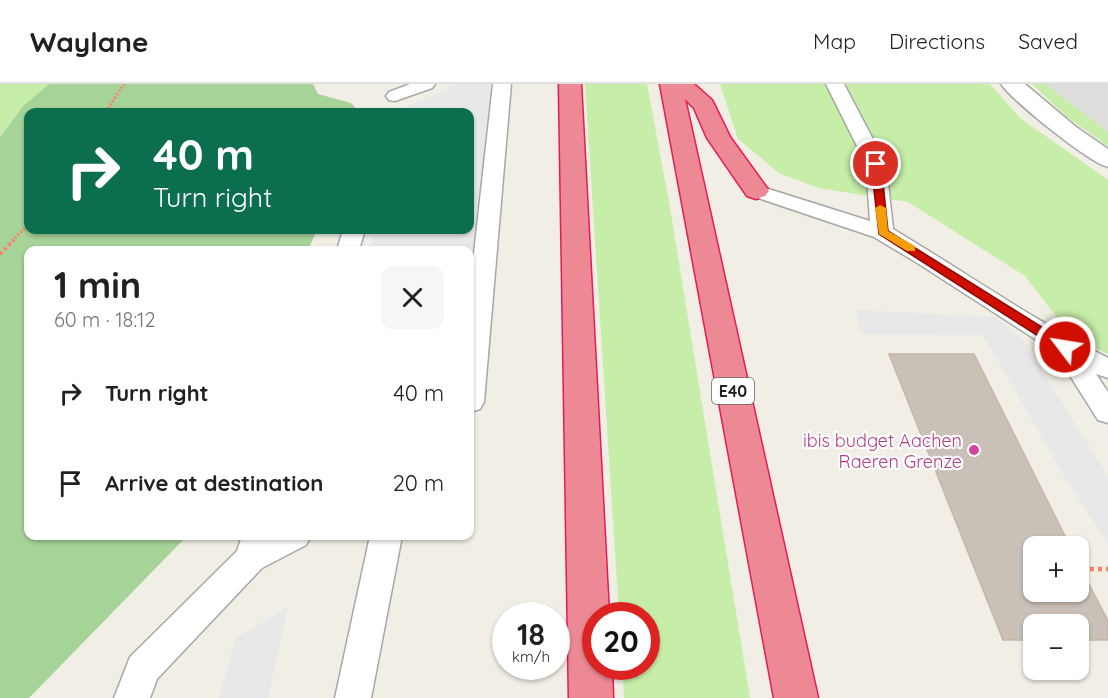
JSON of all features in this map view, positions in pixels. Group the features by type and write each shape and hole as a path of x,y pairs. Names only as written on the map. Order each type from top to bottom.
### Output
{"highway":[{"path":"570,84 588,690"},
{"name":"E40","path":"671,84 796,698"},
{"path":"681,84 704,105 719,138 756,191"}],"street":[{"path":"1012,84 1068,132 1108,160"}],"lane":[{"path":"391,98 426,84"},
{"path":"474,362 502,84"},
{"path":"835,84 876,164 882,232"},
{"path":"756,191 882,232 1065,347 1108,369"},
{"path":"1065,347 1108,413"},
{"path":"132,698 143,669 255,547 280,540"},
{"path":"353,698 385,540"}],"path":[{"path":"109,108 124,84"},
{"path":"0,254 24,229"},
{"path":"1089,569 1108,569"}],"shaded area":[{"path":"458,84 502,84 474,359 474,246 370,246 374,234 474,234 474,108 408,108"},
{"path":"1045,84 1108,84 1108,132 1083,113"},
{"path":"856,310 994,317 1020,336 1108,476 1108,544 1065,478 983,335 860,334"},
{"path":"288,607 268,698 219,698 236,638"}],"green space":[{"path":"0,84 49,84 23,106 0,137"},
{"path":"49,84 313,84 318,94 351,103 355,108 24,108 24,234 315,234 310,246 24,246 24,540 183,540 29,698 0,698 0,137 23,106"},
{"path":"585,84 647,84 670,208 750,698 624,698 623,680 660,680 660,602 618,602"},
{"path":"720,84 990,84 1020,118 1108,180 1108,354 1071,336 1025,276 908,202 818,188 779,173 738,139"},
{"path":"1032,84 1045,84 1108,132 1108,146 1067,117"}],"building":[{"name":"ibis budget Aachen Raeren Grenze","path":"889,354 974,354 1065,536 1023,536 1023,602 1089,602 1089,584 1108,621 1108,640 1089,640 1089,614 1023,614 1023,640 1003,640"}],"slow traffic":[{"path":"880,208 882,232 911,249"}],"place":[{"name":"ibis budget Aachen Raeren Grenze","path":"974,450"}],"route":[{"path":"876,164 882,232 1065,347"}]}
